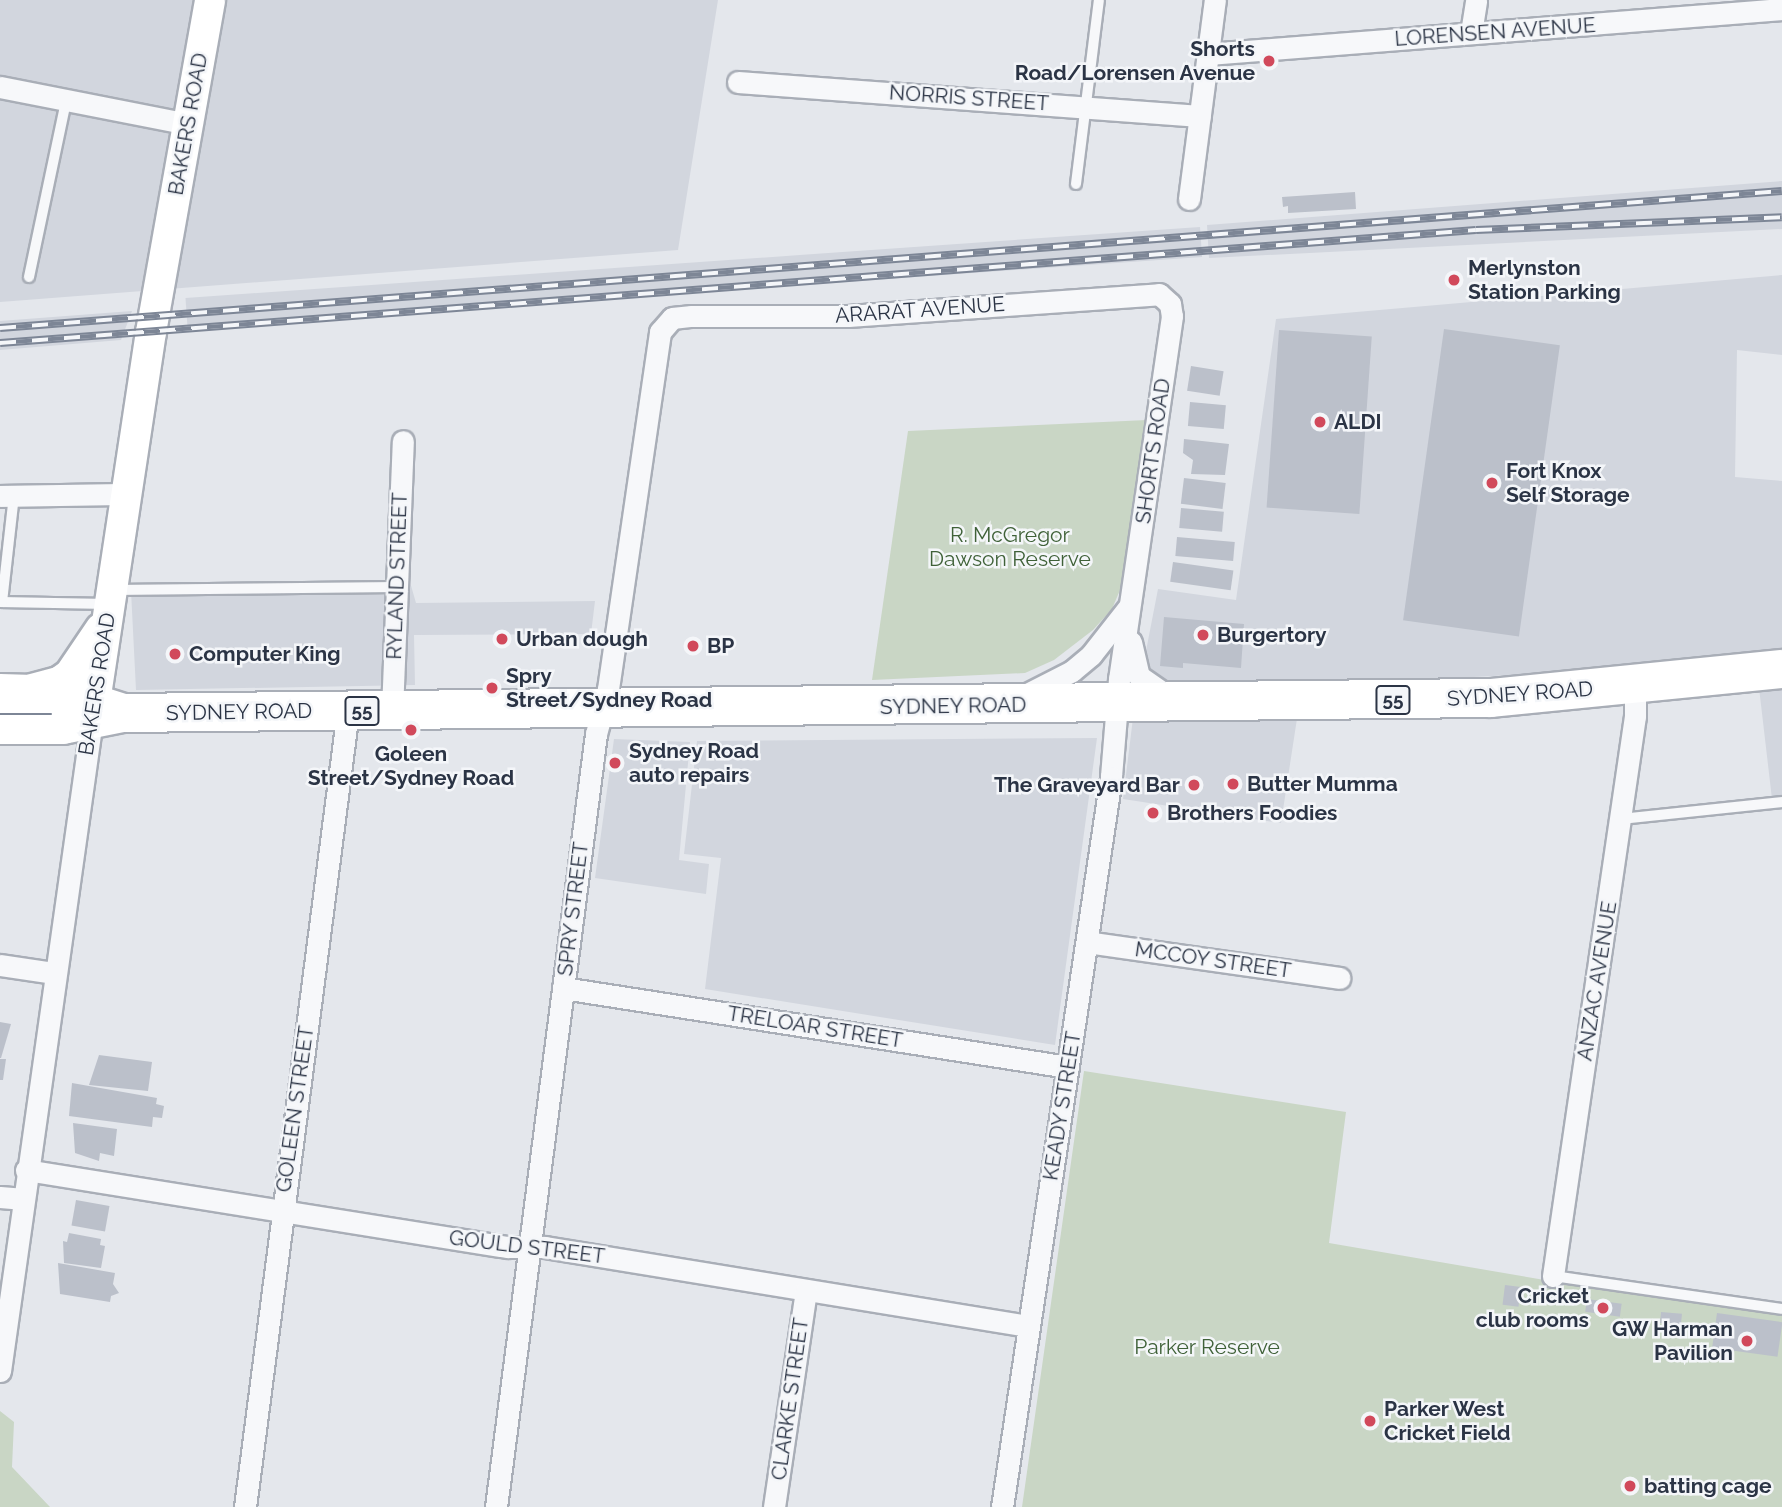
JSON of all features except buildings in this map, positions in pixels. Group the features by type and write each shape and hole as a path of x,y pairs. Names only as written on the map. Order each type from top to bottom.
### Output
{"highway":[{"name":"SYDNEY ROAD","path":"0,725 103,711 602,709 1491,698 1782,669"},
{"name":"SYDNEY ROAD","path":"9,692 103,711"}],"street":[{"name":"BAKERS ROAD","path":"0,1370 11,1198 26,1170 54,973 103,711 110,602 210,0"},
{"path":"1189,199 1215,0"},
{"path":"1471,33 1476,0"},
{"name":"LORENSEN AVENUE","path":"1208,54 1782,9"},
{"name":"NORRIS STREET","path":"738,82 1200,116"},
{"path":"0,88 188,124"},
{"name":"ARARAT AVENUE","path":"671,318 848,316 1154,293 1167,299"},
{"name":"SHORTS ROAD","path":"1118,704 1172,316 1167,299"},
{"name":"SPRY STREET","path":"496,1507 526,1248 602,709 660,332 671,318"},
{"name":"RYLAND STREET","path":"392,710 403,441"},
{"path":"7,496 127,494"},
{"path":"9,692 59,682 70,674 110,602"},
{"name":"SHORTS ROAD","path":"1130,611 1139,676 1148,686 1181,703"},
{"name":"SHORTS ROAD","path":"1002,705 1072,671 1111,634 1130,611"},
{"name":"ANZAC AVENUE","path":"1553,1276 1621,820 1636,709 1635,685"},
{"name":"KEADY STREET","path":"1002,1507 1087,942 1118,704"},
{"name":"GOLEEN STREET","path":"246,1507 281,1210 348,711"},
{"name":"MCCOY STREET","path":"1087,942 1339,978"},
{"path":"0,965 54,973"},
{"name":"TRELOAR STREET","path":"563,988 1068,1067"},
{"name":"GOULD STREET","path":"26,1170 526,1248 545,1247 1028,1326"},
{"name":"CLARKE STREET","path":"774,1507 806,1290"}],"lane":[{"path":"1076,184 1099,0"},
{"path":"29,277 66,101"},
{"path":"7,496 1,602 110,602 397,587"},
{"path":"1621,820 1782,802"},
{"path":"1553,1276 1782,1309"}],"shaded area":[{"path":"0,0 718,0 678,250 0,302"},
{"path":"1782,181 1782,229 1209,258 1207,225"},
{"path":"1200,227 1202,257 188,328 185,298"},
{"path":"1782,275 1782,355 1737,350 1735,477 1782,481 1782,798 1772,799 1756,662 1302,686 1281,823 1123,799 1133,718 1158,589 1236,600 1276,319"},
{"path":"132,311 121,340 0,350 0,321"},
{"path":"410,582 416,603 595,601 591,634 414,635 415,685 136,690 131,591"},
{"path":"1097,738 1055,1045 705,989 721,858 684,854 697,741"},
{"path":"614,739 690,742 679,860 709,864 706,894 595,878"}],"green space":[{"name":"R. McGregor Dawson Reserve","path":"1147,420 1120,590 1112,609 1093,630 1054,660 1025,673 872,680 908,431"},
{"name":"Parker Reserve","path":"1084,1071 1346,1112 1329,1243 1568,1284 1782,1312 1782,1507 1022,1507"},
{"path":"0,1411 14,1422 12,1467 50,1507 0,1507"}],"tram line":[{"path":"0,714 51,714"}],"railway":[{"path":"0,328 1782,191"},
{"path":"0,343 1476,230 1782,217"}],"place":[{"name":"Shorts Road/Lorensen Avenue","path":"1269,61"},
{"name":"Merlynston Station Parking","path":"1454,280"},
{"name":"ALDI","path":"1320,422"},
{"name":"Fort Knox Self Storage","path":"1492,483"},
{"name":"Burgertory","path":"1203,635"},
{"name":"Urban dough","path":"502,639"},
{"name":"BP","path":"693,646"},
{"name":"Computer King","path":"175,654"},
{"name":"Spry Street/Sydney Road","path":"492,688"},
{"name":"Goleen Street/Sydney Road","path":"411,730"},
{"name":"Sydney Road auto repairs","path":"615,763"},
{"name":"Butter Mumma","path":"1233,784"},
{"name":"The Graveyard Bar","path":"1194,785"},
{"name":"Brothers Foodies","path":"1153,813"},
{"name":"Cricket club rooms","path":"1603,1308"},
{"name":"GW Harman Pavilion","path":"1747,1341"},
{"name":"Parker West Cricket Field","path":"1370,1421"},
{"name":"batting cage","path":"1630,1486"}]}
